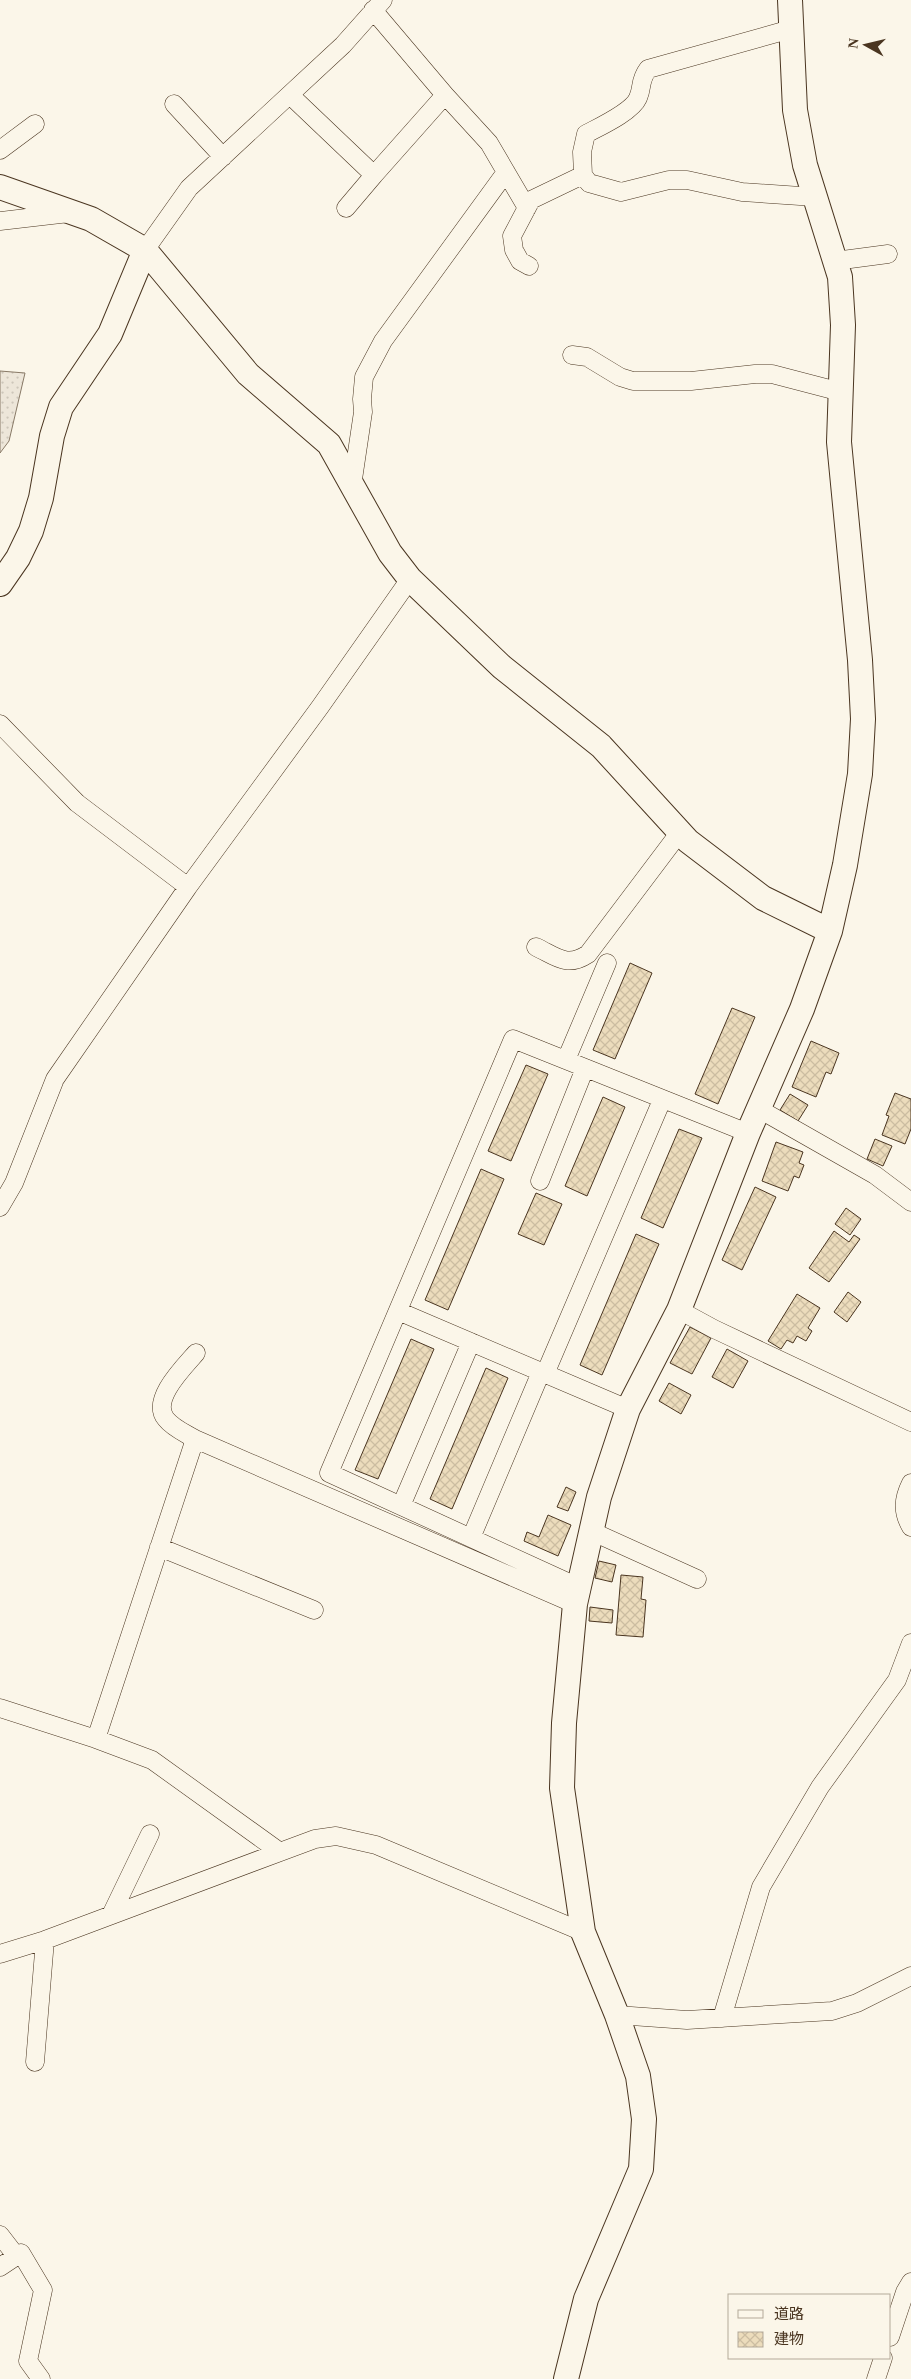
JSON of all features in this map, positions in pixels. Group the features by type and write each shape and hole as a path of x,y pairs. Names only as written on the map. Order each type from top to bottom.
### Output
{"street":[{"path":"566,2379 586,2299 641,2169 644,2119 638,2076 617,2015 583,1932 562,1788 564,1723 576,1596 599,1497 628,1409 679,1310 748,1133 802,1009 830,931 845,865 860,774 863,719 860,660 839,442 843,325 840,277 805,164 795,110 790,0"},
{"path":"0,584 18,558 31,531 41,498 52,436 61,407 110,334 145,250 189,188 343,45 378,5 445,95 489,143 528,208"},
{"path":"791,29 648,69 642,78 638,99 628,109 586,134 582,152 583,175 590,183 620,192 669,180 687,180 742,192 815,197"},
{"path":"290,94 374,175"},
{"path":"346,208 445,95"},
{"path":"174,104 223,157"},
{"path":"0,150 35,124"},
{"path":"352,486 363,412 364,377 383,342 506,172"},
{"path":"529,266 520,261 514,250 512,236 531,200 583,175"},
{"path":"0,186 91,219 145,250 248,374 329,444 390,553 410,579 502,667 601,746 688,841 762,898 830,931"},
{"path":"0,221 73,213"},
{"path":"835,261 888,254"},
{"path":"572,354 587,357 620,377 632,381 691,381 772,374 841,392"},
{"path":"0,1207 14,1183 55,1079 188,887 320,707 410,579"},
{"path":"0,724 77,803 188,887"},
{"path":"536,947 565,961 576,962 588,954 680,832"},
{"path":"566,1060 607,962"},
{"path":"576,1596 471,1538 329,1473 513,1039 748,1133"},
{"path":"540,1181 585,1068"},
{"path":"471,1538 662,1100"},
{"path":"759,1109 875,1175 911,1202"},
{"path":"679,1310 714,1329 911,1422"},
{"path":"398,1311 628,1409"},
{"path":"401,1506 471,1342"},
{"path":"196,1353 168,1386 161,1401 164,1418 176,1428 195,1439 576,1596"},
{"path":"96,1739 195,1439"},
{"path":"911,1483 904,1497 905,1517 911,1527"},
{"path":"591,1531 697,1579"},
{"path":"159,1547 314,1610"},
{"path":"722,2018 761,1886 820,1787 897,1680 911,1643"},
{"path":"0,1708 96,1739 152,1760 280,1852"},
{"path":"111,1915 150,1834"},
{"path":"0,1954 45,1940 315,1839 336,1836 376,1845 583,1932"},
{"path":"35,2062 45,1940"},
{"path":"617,2015 687,2020 832,2011 857,2004 911,1976"},
{"path":"0,2235 16,2257"},
{"path":"0,2267 21,2254 44,2290 28,2361 41,2379"},
{"path":"891,2334 905,2292 911,2282"},
{"path":"876,2379 883,2359"}],"shaded area":[{"path":"0,371 25,373 9,441 0,453"}],"building":[{"path":"630,963 652,973 615,1059 593,1050"},
{"path":"732,1008 755,1017 718,1104 695,1094"},
{"path":"811,1041 839,1053 831,1074 826,1072 816,1097 792,1087"},
{"path":"526,1065 548,1074 511,1161 488,1151"},
{"path":"895,1093 911,1099 911,1129 905,1144 882,1135 889,1116 886,1115"},
{"path":"790,1094 808,1105 798,1121 780,1110"},
{"path":"603,1097 625,1107 587,1196 565,1186"},
{"path":"679,1129 702,1138 663,1228 641,1218"},
{"path":"875,1139 892,1146 883,1166 867,1159"},
{"path":"776,1142 803,1152 799,1163 804,1165 799,1178 794,1176 788,1191 762,1181"},
{"path":"481,1169 504,1179 448,1310 425,1300"},
{"path":"755,1187 776,1197 742,1270 722,1260"},
{"path":"536,1193 562,1204 544,1245 518,1234"},
{"path":"846,1208 861,1219 850,1235 835,1224"},
{"path":"834,1231 849,1242 854,1235 860,1239 829,1282 809,1268"},
{"path":"636,1234 659,1244 602,1375 580,1365"},
{"path":"848,1292 861,1302 847,1322 834,1312"},
{"path":"797,1294 820,1308 808,1328 812,1331 806,1341 797,1336 793,1343 787,1340 781,1349 768,1341"},
{"path":"690,1327 711,1338 692,1374 670,1363"},
{"path":"411,1339 434,1349 378,1479 355,1470"},
{"path":"727,1349 748,1361 733,1388 712,1377"},
{"path":"486,1368 508,1378 452,1509 430,1499"},
{"path":"669,1383 691,1395 681,1414 659,1401"},
{"path":"566,1487 576,1492 568,1511 557,1507"},
{"path":"548,1515 571,1525 558,1556 524,1541 527,1532 539,1537"},
{"path":"599,1561 616,1565 612,1582 595,1578"},
{"path":"621,1575 643,1577 641,1599 646,1600 643,1637 616,1635"},
{"path":"590,1607 613,1610 612,1623 589,1621"}]}
